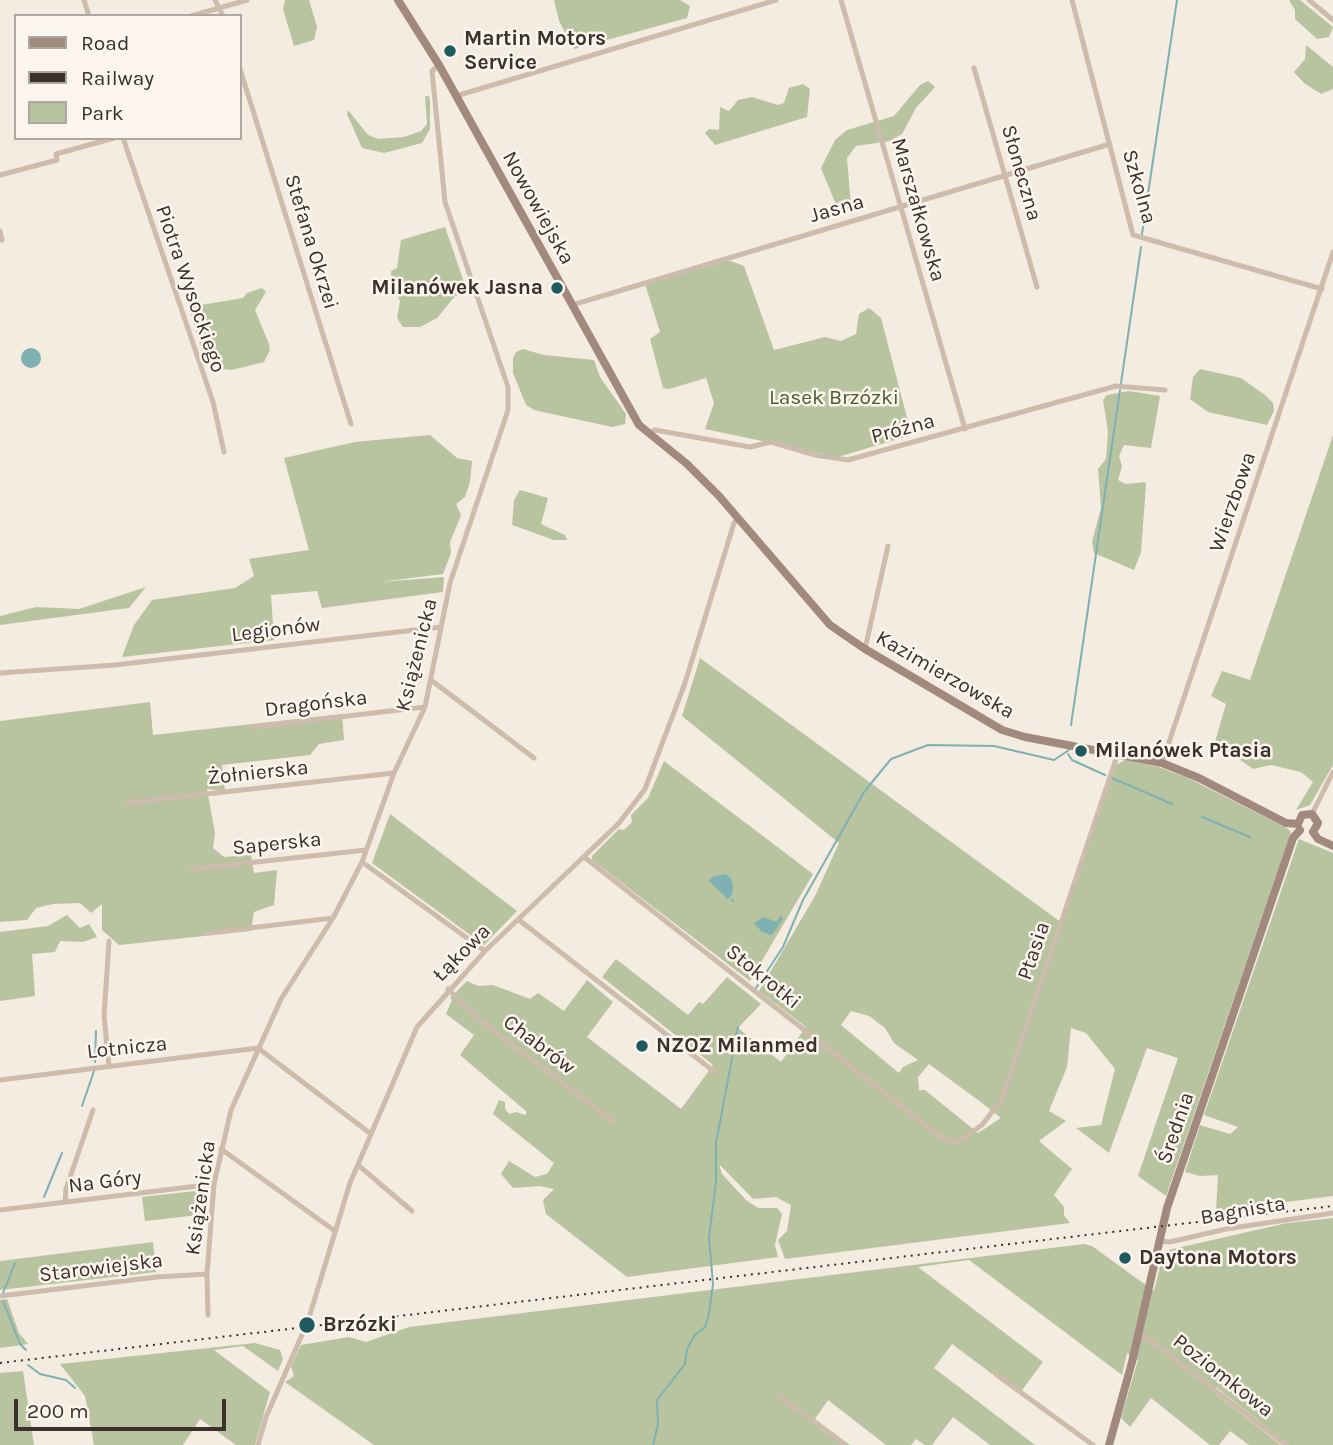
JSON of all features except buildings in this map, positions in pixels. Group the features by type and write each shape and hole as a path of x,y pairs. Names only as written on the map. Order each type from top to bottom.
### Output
{"street":[{"path":"215,0 222,14"},
{"path":"198,14 247,0"},
{"name":"Nowowiejska","path":"398,0 439,65 631,411 648,433"},
{"path":"456,96 776,0"},
{"name":"Marszałkowska","path":"841,0 965,429"},
{"name":"Szkolna","path":"1072,0 1133,235 1322,289"},
{"path":"1309,0 1333,20"},
{"name":"Książenicka","path":"208,1315 207,1274 214,1184 232,1110 281,999 332,918 362,862 394,773 425,706 450,583 508,411 509,398 445,202 432,71 439,65"},
{"name":"Słoneczna","path":"974,68 1037,286"},
{"name":"Stefana Okrzei","path":"242,75 351,424"},
{"path":"0,175 57,160 56,154 107,140"},
{"name":"Piotra Wysockiego","path":"124,140 213,401 223,452"},
{"name":"Jasna","path":"572,305 1110,144"},
{"path":"0,231 2,240"},
{"name":"Wierzbowa","path":"1162,763 1333,252"},
{"name":"Próżna","path":"648,433 655,430 750,447 771,442 815,455 848,460 1116,386 1165,390"},
{"name":"Kazimierzowska","path":"648,433 698,474 821,615 865,649 1002,730 1025,737 1118,752 1162,763 1199,778 1286,823 1312,832"},
{"name":"Łąkowa","path":"258,1445 266,1417 307,1325 358,1165 417,1027 448,989 485,951 619,823 654,773 734,523 738,519"},
{"path":"865,649 888,546"},
{"name":"Legionów","path":"0,673 115,664 441,627"},
{"path":"431,680 534,758"},
{"name":"Dragońska","path":"253,727 425,706"},
{"name":"Ptasia","path":"957,1142 982,1125 1002,1099 1118,752"},
{"path":"1312,814 1333,772"},
{"name":"Żołnierska","path":"126,803 394,773"},
{"path":"1299,827 1302,815 1312,814"},
{"path":"1312,814 1318,823 1312,832 1318,839 1333,846"},
{"name":"Średnia","path":"1109,1445 1169,1202 1299,827"},
{"name":"Saperska","path":"192,869 366,850"},
{"name":"Stokrotki","path":"584,857 933,1131 947,1140 957,1142"},
{"path":"362,862 485,951"},
{"path":"208,933 332,918"},
{"path":"520,920 716,1073"},
{"path":"109,941 104,1016 109,1066"},
{"name":"Chabrów","path":"448,989 478,1019 614,1122"},
{"path":"258,1048 371,1134"},
{"name":"Lotnicza","path":"0,1080 258,1048"},
{"path":"65,1202 66,1189 93,1110"},
{"path":"221,1149 335,1231"},
{"path":"358,1165 412,1211"},
{"name":"Na Góry","path":"0,1210 214,1184"},
{"name":"Bagnista","path":"1159,1241 1333,1213"},
{"name":"Starowiejska","path":"0,1296 157,1277 207,1274"},
{"name":"Poziomkowa","path":"1138,1335 1147,1338 1286,1445"},
{"path":"997,1375 1093,1445"},
{"path":"778,1395 845,1445"}],"green space":[{"path":"285,0 309,0 317,27 314,40 294,46 283,9"},
{"path":"554,0 680,0 690,6 687,18 574,49 559,21"},
{"path":"1289,0 1300,0 1333,27 1329,37 1317,39 1295,19 1295,10"},
{"path":"1306,45 1333,67 1333,89 1321,94 1304,83 1294,72 1305,59"},
{"path":"928,81 935,87 916,108 902,134 890,141 856,146 847,158 851,206 847,210 837,207 821,168 835,140 847,130 894,116 920,85"},
{"path":"803,84 810,89 807,117 715,145 705,133 709,129 719,130 720,107 729,111 738,100 752,97 778,105 784,103 789,88"},
{"path":"425,96 429,96 430,101 430,129 422,143 384,153 362,148 347,114 348,110 368,135 378,139 404,137 421,131 427,124"},
{"path":"445,227 467,291 455,296 437,318 420,327 403,327 397,318 400,301 392,283 391,271 397,268 401,240"},
{"name":"Lasek Brzózki","path":"728,260 744,266 774,350 825,337 841,341 856,334 859,314 869,308 881,318 910,429 908,436 838,457 705,429 714,403 706,378 669,389 663,388 650,339 660,332 645,284"},
{"path":"262,288 266,292 255,310 269,344 270,350 264,362 232,370 220,369 218,363 205,361 189,307 243,298 247,293"},
{"path":"523,349 544,355 594,360 600,377 626,414 625,424 612,427 534,410 526,405 513,373 513,358 516,352"},
{"path":"1200,369 1241,378 1265,395 1273,403 1274,411 1267,425 1208,412 1190,399 1193,377"},
{"path":"1129,391 1160,396 1151,448 1124,445 1119,456 1122,466 1118,480 1126,484 1145,482 1146,485 1141,552 1134,570 1094,553 1092,542 1101,508 1098,469 1106,459 1108,431 1103,400 1107,395"},
{"path":"430,435 457,458 472,461 465,497 456,504 461,515 450,542 451,553 443,574 379,582 444,577 443,592 322,608 317,591 271,595 274,640 122,657 134,625 152,600 235,588 254,576 249,559 309,550 284,458 355,442"},
{"path":"1333,435 1333,765 1310,805 1296,810 1313,782 1301,772 1271,765 1253,769 1215,742 1226,704 1211,696 1222,671 1250,680"},
{"path":"520,490 548,498 541,524 565,535 567,540 554,540 512,525 514,500"},
{"path":"146,587 129,608 0,625 0,616 36,607 79,609"},
{"path":"700,658 1062,923 1116,765 1125,760 1159,767 1190,779 1287,828 1291,832 1166,1196 1138,1176 1178,1058 1147,1048 1109,1153 1076,1128 1101,1125 1115,1069 1086,1033 1071,1028 1067,1067 1049,1111 1066,1121 1039,1141 1072,1169 1054,1195 1064,1207 1064,1215 1070,1223 785,1259 778,1240 787,1231 791,1205 776,1197 753,1199 719,1164 722,1174 746,1200 758,1208 777,1208 782,1214 775,1245 778,1257 627,1277 546,1214 543,1200 554,1189 540,1186 513,1188 501,1174 509,1161 535,1177 547,1174 554,1163 493,1114 499,1100 505,1102 505,1109 509,1114 516,1112 525,1115 527,1112 460,1055 474,1035 446,1014 452,1000 450,998 467,981 478,986 493,985 530,999 538,993 564,1011 587,980 613,1002 587,1037 681,1109 713,1065 602,977 616,959 688,1015 699,1002 703,1004 727,977 761,1004 738,1028 781,1062 806,1027 759,991 815,896 839,843 682,716","holes":["851,1011 869,1016 885,1028 894,1043 918,1060 903,1067 899,1073 841,1025","929,1064 982,1103 1001,1118 978,1133 925,1090 919,1090 918,1077"]},
{"path":"150,702 153,735 342,714 344,740 319,744 310,755 222,765 225,791 207,789 215,833 213,848 224,857 251,855 254,873 277,870 274,905 254,912 251,931 119,945 102,930 102,904 91,913 80,903 53,904 36,908 27,920 0,922 0,721"},
{"path":"664,761 813,874 750,981 592,860 592,856 619,829 624,830 632,822 631,815 648,798"},
{"path":"390,814 517,911 484,945 372,863"},
{"path":"1299,839 1333,853 1333,1196 1216,1211 1218,1175 1200,1176 1185,1172 1200,1125 1230,1134 1238,1127 1204,1115"},
{"path":"67,915 80,928 89,924 97,937 83,942 60,941 55,952 32,954 35,996 0,1001 0,932 48,926"},
{"path":"205,1190 207,1214 145,1221 142,1197"},
{"path":"1333,1218 1333,1445 1289,1445 1216,1387 1213,1392 1281,1445 1249,1445 1230,1431 1219,1445 1210,1445 1151,1398 1130,1427 1121,1418 1138,1360 1127,1353 1122,1375 969,1260 918,1267 1043,1362 1019,1394 952,1344 934,1368 1035,1445 990,1445 953,1417 932,1445 925,1445 916,1439 911,1445 886,1445 828,1400 815,1419 850,1445 374,1445 285,1382 294,1376 291,1366 301,1345 349,1337 366,1342 409,1327 1084,1244 1092,1246 1154,1291 1164,1251 1287,1223"},
{"path":"153,1242 156,1272 0,1290 0,1261"},
{"path":"7,1299 19,1333 28,1344 0,1348 0,1300"},
{"path":"255,1343 280,1350 283,1359 278,1371 243,1346 214,1350 270,1392 255,1445 236,1445 200,1419 183,1445 94,1445 85,1396 60,1364"},
{"path":"23,1371 34,1445 0,1445 0,1373"}],"water":[{"path":"27,348 35,348 41,358 35,368 27,368 21,362 21,354"},
{"path":"725,874 731,878 733,886 732,895 728,899 709,881 712,877"},
{"path":"781,915 783,919 772,935 762,932 754,923 764,917 776,922"}],"waterway":[{"path":"1142,234 1177,0"},
{"path":"1121,383 1141,247"},
{"path":"1071,725 1120,390"},
{"path":"756,988 783,947 803,900 864,792 891,759 928,745 994,746 1054,760 1069,750"},
{"path":"1068,754 1072,760 1105,775"},
{"path":"1112,778 1172,804"},
{"path":"1202,817 1250,837"},
{"path":"653,1445 658,1424 657,1400 685,1364 687,1349 695,1335 705,1327 709,1314 713,1284 709,1238 716,1181 716,1143 738,1027"},
{"path":"95,1062 96,1031"},
{"path":"82,1106 94,1071"},
{"path":"44,1197 62,1153"},
{"path":"3,1293 15,1263"},
{"path":"3,1301 20,1344 26,1350"},
{"path":"28,1365 40,1374 66,1380 75,1388"}],"railway":[{"path":"0,1363 1333,1206"}],"place":[{"name":"Martin Motors Service","path":"450,51"},
{"name":"Milanówek Jasna","path":"557,288"},
{"name":"Milanówek Ptasia","path":"1081,751"},
{"name":"NZOZ Milanmed","path":"642,1046"},
{"name":"Daytona Motors","path":"1125,1258"},
{"name":"Brzózki","path":"307,1325"}]}
